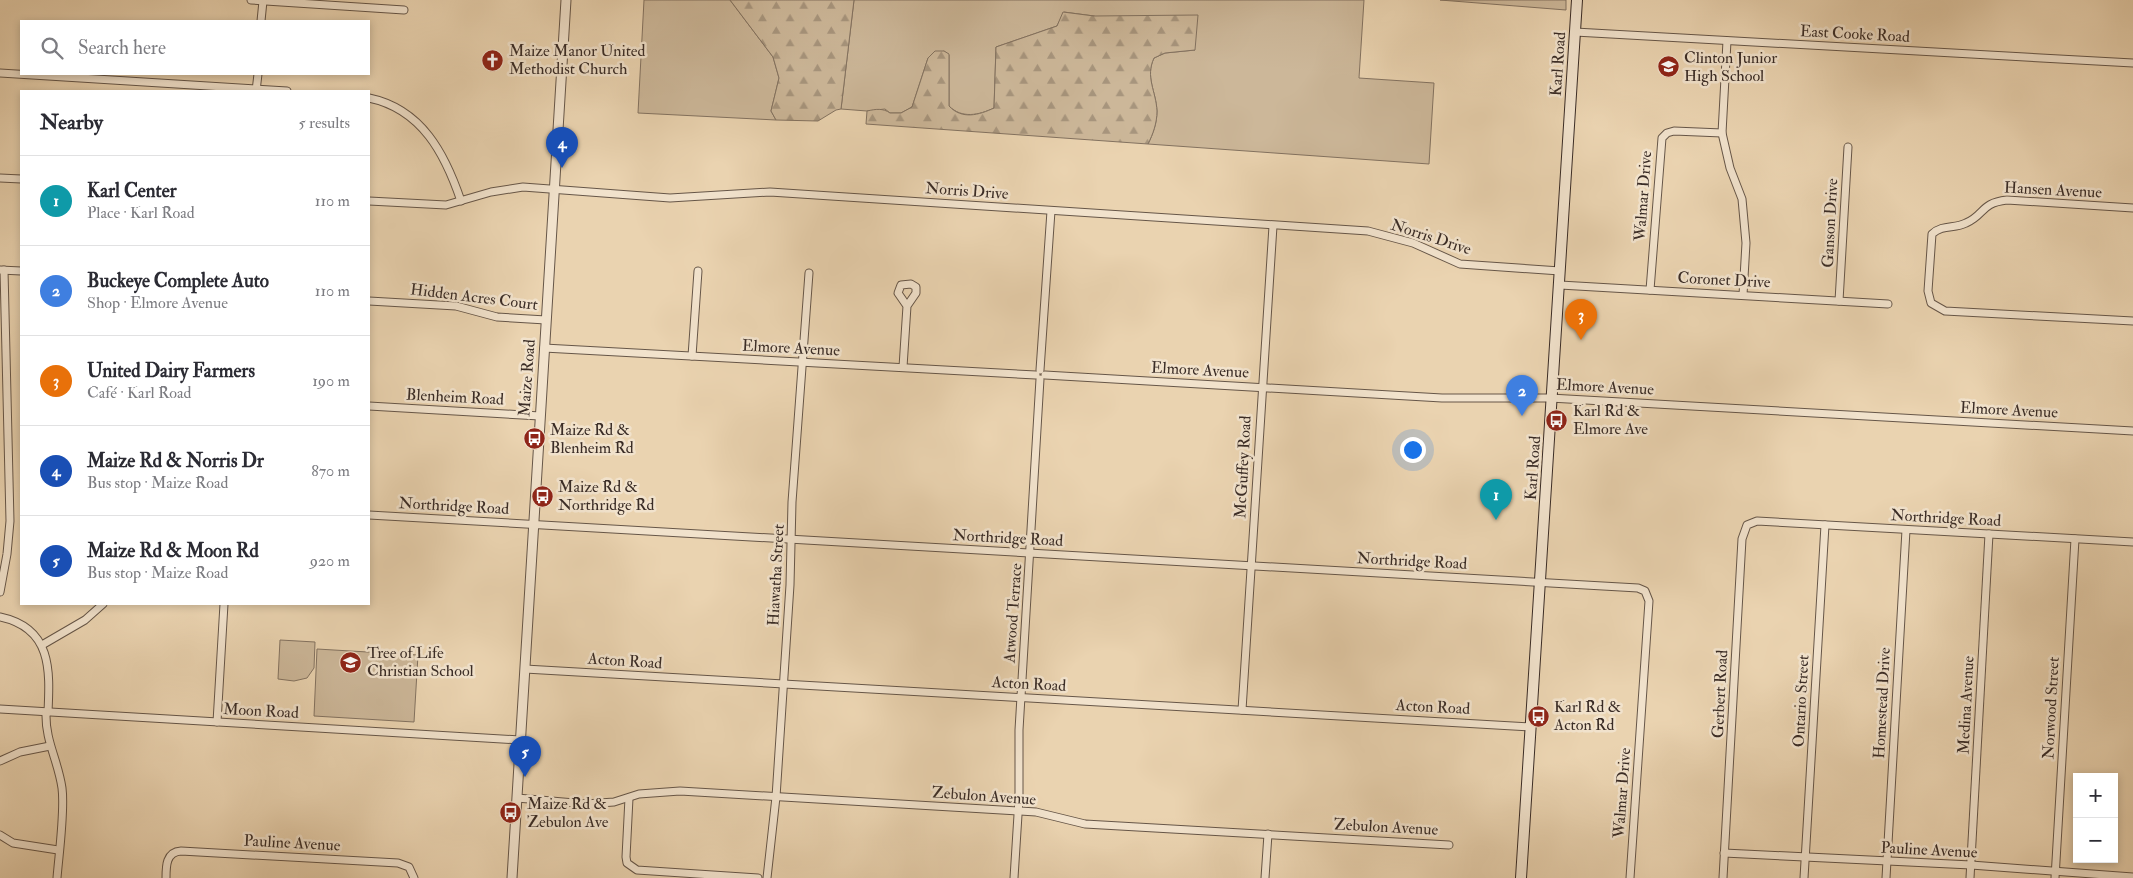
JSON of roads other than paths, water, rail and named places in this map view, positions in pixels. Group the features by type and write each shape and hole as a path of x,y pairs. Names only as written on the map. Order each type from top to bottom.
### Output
{"main road":[{"name":"Karl Road","path":"1521,878 1577,0"}],"street":[{"path":"251,0 404,10"},
{"name":"Maize Road","path":"512,878 566,0"},
{"path":"261,20 263,1"},
{"name":"East Cooke Road","path":"1575,32 2133,63"},
{"path":"1727,41 1722,133 1730,168 1742,199 1746,243 1743,295"},
{"path":"0,73 20,74"},
{"path":"30,75 256,90 258,75"},
{"path":"370,98 396,107 429,134 446,160 461,201"},
{"name":"Walmar Drive","path":"1650,290 1662,138 1667,133 1674,131 1722,133"},
{"name":"Ganson Drive","path":"1839,300 1848,147"},
{"path":"0,178 20,179"},
{"name":"Norris Drive","path":"370,201 446,205 523,187 554,191 691,198 725,193 770,192 1368,231 1413,243 1460,264 1560,272"},
{"name":"Hansen Avenue","path":"2133,208 2007,200 1994,202 1985,206 1965,224 1944,227 1932,234 1928,292 1931,304 1944,311 2133,321"},
{"name":"Atwood Terrace","path":"1014,878 1019,811 1018,761 1021,698 1051,211"},
{"name":"McGuffey Road","path":"1242,710 1273,226"},
{"path":"0,592 7,554 10,522 2,270 20,271"},
{"path":"692,356 698,271"},
{"name":"Hiawatha Street","path":"767,878 776,797 809,273"},
{"name":"Coronet Drive","path":"1560,285 1888,304"},
{"name":"Hidden Acres Court","path":"370,301 456,306 498,317 546,320"},
{"path":"903,367 907,306"},
{"name":"Elmore Avenue","path":"544,348 1444,398 1553,399 2133,431"},
{"name":"Blenheim Road","path":"370,406 540,416"},
{"name":"Northridge Road","path":"370,515 1541,582 1638,588 1645,591"},
{"name":"Northridge Road","path":"1757,521 2133,542"},
{"name":"Gerbert Road","path":"1722,878 1742,539 1747,525 1757,521"},
{"name":"Ontario Street","path":"1804,878 1825,525"},
{"name":"Homestead Drive","path":"1886,878 1906,530"},
{"name":"Medina Avenue","path":"1970,878 1989,534"},
{"name":"Norwood Street","path":"2055,875 2075,539"},
{"name":"Walmar Drive","path":"1630,878 1649,601 1645,591"},
{"path":"42,645 85,620 101,605"},
{"path":"217,722 224,605"},
{"path":"0,617 22,625 42,645 50,675 47,712 48,740 62,789 57,878"},
{"name":"Acton Road","path":"525,669 1531,726"},
{"name":"Moon Road","path":"0,709 520,740"},
{"path":"0,761 20,752 50,746"},
{"name":"Zebulon Avenue","path":"516,798 586,804 614,802 639,794 680,791 1019,811 1044,814 1085,824 1449,845"},
{"path":"629,798 626,857 627,863 637,870 672,875 758,878"},
{"path":"1265,878 1268,834"},
{"path":"0,835 13,843 58,850"},
{"name":"Pauline Avenue","path":"166,878 168,858 173,853 192,851 398,863 409,867 414,878"},
{"name":"Pauline Avenue","path":"1724,853 1971,865 2055,875 2133,876"}],"place":[{"name":"Maize Manor United Methodist Church","path":"493,60"},
{"name":"Clinton Junior High School","path":"1668,67"},
{"name":"Maize Rd & Norris Dr","path":"562,168"},
{"name":"United Dairy Farmers","path":"1581,340"},
{"name":"Buckeye Complete Auto","path":"1522,416"},
{"name":"Karl Rd & Elmore Ave","path":"1557,420"},
{"name":"Maize Rd & Blenheim Rd","path":"534,439"},
{"name":"Maize Rd & Northridge Rd","path":"542,496"},
{"name":"Karl Center","path":"1496,520"},
{"name":"Tree of Life Christian School","path":"351,662"},
{"name":"Karl Rd & Acton Rd","path":"1538,716"},
{"name":"Maize Rd & Moon Rd","path":"525,777"},
{"name":"Maize Rd & Zebulon Ave","path":"511,813"}]}
